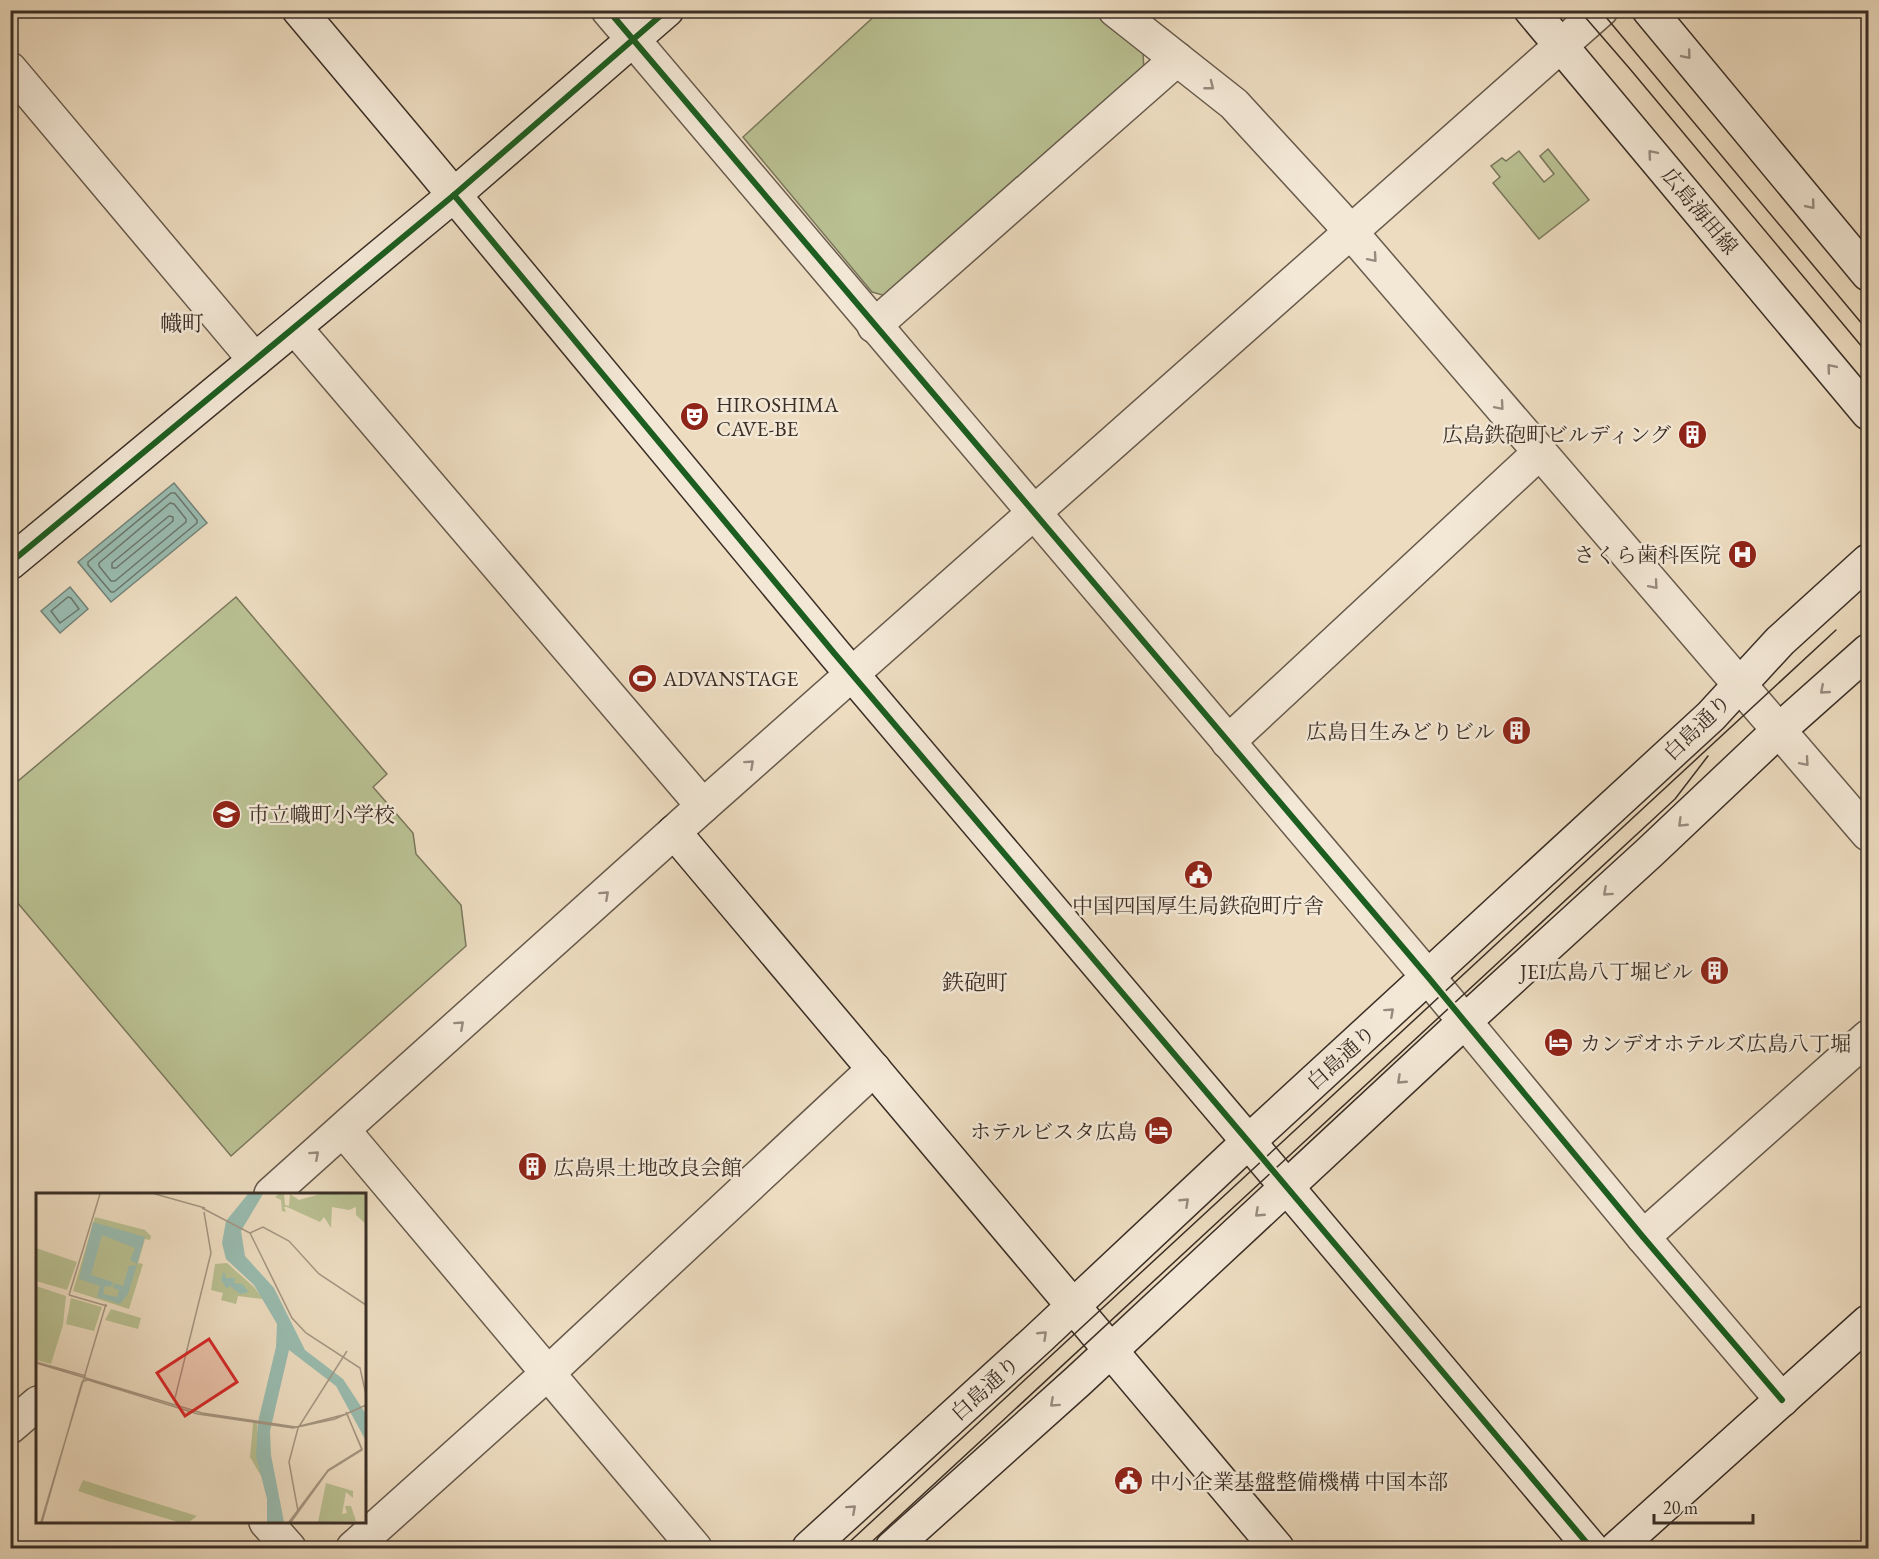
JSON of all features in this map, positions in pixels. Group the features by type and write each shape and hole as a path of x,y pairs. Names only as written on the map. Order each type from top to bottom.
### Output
{"street":[{"path":"299,10 852,674 1591,1548"},
{"path":"608,10 1428,977 1642,1237 1782,1400"},
{"path":"10,563 454,195 667,10"},
{"path":"1115,10 1234,104 1351,232 1869,834"},
{"name":"広島海田線","path":"1531,10 1869,412"},
{"path":"272,1193 703,806 1601,10"},
{"path":"1649,10 1869,274"},
{"path":"874,326 1177,59"},
{"path":"10,69 255,360"},
{"path":"295,328 703,806"},
{"path":"1228,742 1540,452"},
{"name":"白島通り","path":"809,1548 1711,716 1780,641 1869,561"},
{"path":"892,1548 1287,1187 1778,731 1869,651"},
{"path":"674,832 1277,1548"},
{"path":"1642,1237 1869,1036"},
{"path":"352,1548 548,1373 874,1070"},
{"path":"343,1130 695,1548"},
{"path":"1617,1548 1869,1322"},
{"path":"10,1427 36,1405"},
{"path":"268,1523 289,1548"}],"green space":[{"path":"880,11 1093,11 1143,52 1144,72 886,296 872,292 743,137"},
{"path":"1548,149 1589,200 1539,239 1493,183 1500,177 1491,166 1502,158 1506,161 1519,151 1544,182 1554,174 1540,156"},
{"path":"236,597 387,774 373,787 413,833 416,854 461,905 466,946 231,1156 11,895 10,797 15,793 11,787"}],"water":[{"path":"174,483 207,523 111,602 78,562"},
{"path":"70,587 88,609 60,633 41,611"}],"tram line":[{"path":"1579,10 1868,354"},
{"path":"1600,10 1868,331"},
{"path":"843,1548 1836,630"},
{"path":"865,1548 1675,799 1708,756"}],"cycle path":[{"path":"608,10 1428,977 1643,1237 1782,1400"},
{"path":"10,563 454,195 667,10"},
{"path":"454,195 834,653 1591,1548"}],"place":[{"name":"HIROSHIMA CAVE-BE","path":"695,416"},
{"name":"広島鉄砲町ビルディング","path":"1692,434"},
{"name":"さくら歯科医院","path":"1742,554"},
{"name":"ADVANSTAGE","path":"642,678"},
{"name":"広島日生みどりビル","path":"1516,731"},
{"name":"市立幟町小学校","path":"227,814"},
{"name":"中国四国厚生局鉄砲町庁舎","path":"1198,874"},
{"name":"JEI広島八丁堀ビル","path":"1714,971"},
{"name":"カンデオホテルズ広島八丁堀","path":"1559,1043"},
{"name":"ホテルビスタ広島","path":"1158,1131"},
{"name":"広島県土地改良会館","path":"532,1167"},
{"name":"中小企業基盤整備機構 中国本部","path":"1129,1481"}],"district":[{"name":"幟町","path":"182,323"},
{"name":"鉄砲町","path":"975,982"}]}
